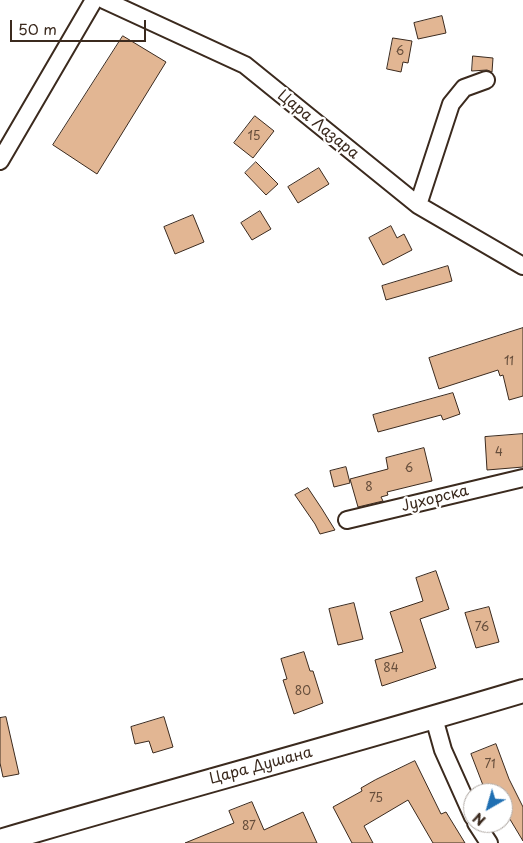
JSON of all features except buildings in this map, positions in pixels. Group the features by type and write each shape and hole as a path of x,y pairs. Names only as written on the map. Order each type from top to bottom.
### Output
{"main road":[{"name":"Цара Душана","path":"0,842 523,691"}],"street":[{"path":"0,161 94,0"},
{"name":"Цара Лазара","path":"104,0 245,66 418,205 523,266"},
{"path":"418,205 451,104 464,88 486,80"},
{"name":"Јухорска","path":"347,520 523,478"},
{"path":"434,718 446,757 463,795"}]}
